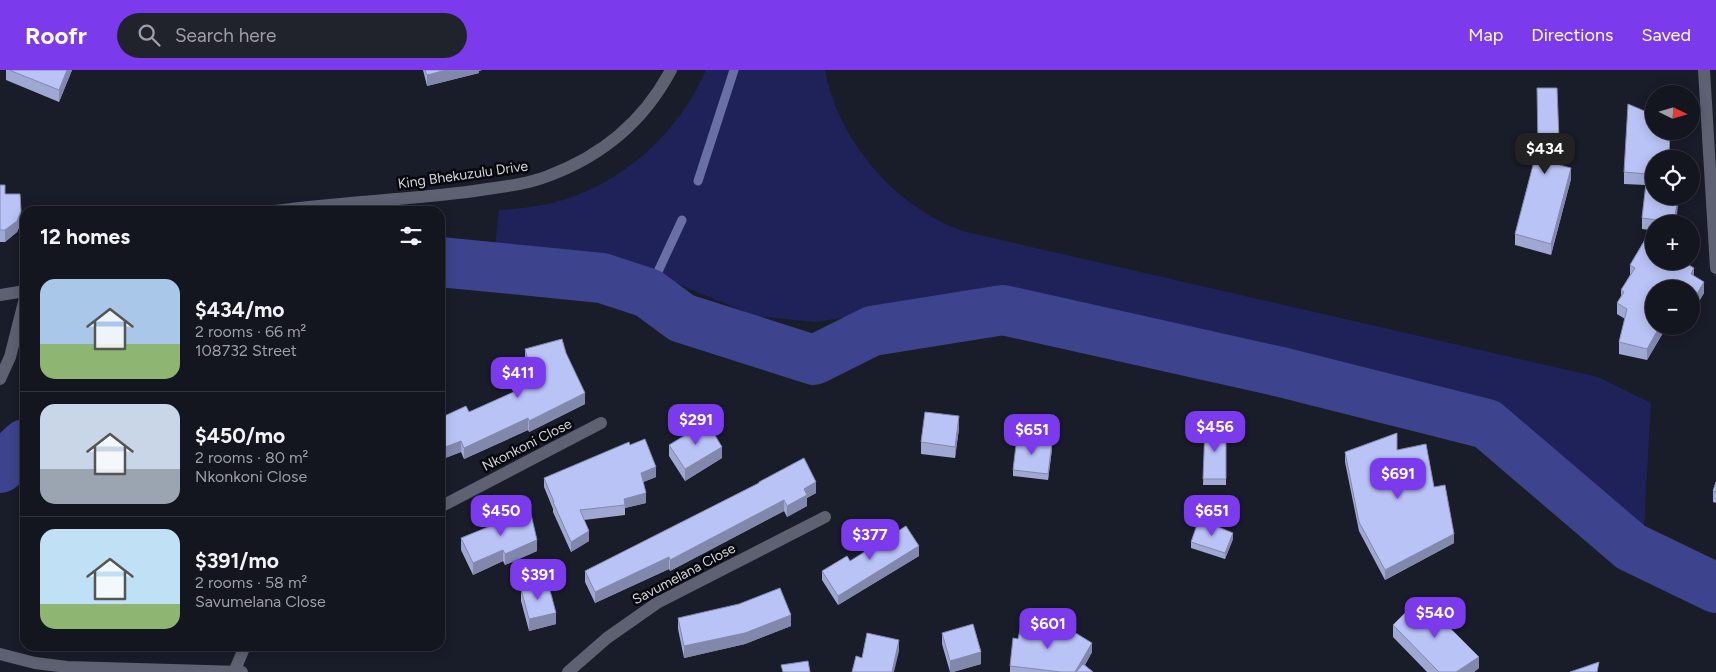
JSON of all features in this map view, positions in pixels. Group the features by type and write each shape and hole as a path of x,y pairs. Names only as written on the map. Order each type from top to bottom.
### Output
{"street":[{"name":"King Bhekuzulu Drive","path":"328,206 446,195 513,185 547,176 580,162 623,133 642,114 660,90 671,70"},
{"path":"1704,70 1716,268"},
{"path":"0,295 20,292"},
{"path":"0,379 10,357 20,318"},
{"name":"Nkonkoni Close","path":"445,504 601,423"},
{"name":"Savumelana Close","path":"568,672 606,638 657,603 825,517"},
{"path":"234,672 243,651"},
{"path":"0,654 35,663 67,667 242,672"}],"shaded area":[{"path":"706,70 825,70 839,115 863,156 896,191 914,206 937,220 962,231 1598,377 1651,403 1643,543 1486,416 1005,296 983,295 816,322 755,316 630,264 494,255 499,210 526,208 552,203 577,195 601,184 624,170 663,136 680,115"}],"building":[{"path":"9,70 67,70 59,90"},
{"path":"425,70 446,70 427,75"},
{"path":"1537,88 1557,88 1560,165 1571,168 1551,244 1515,234 1538,146"},
{"path":"1628,104 1645,111 1645,140 1670,140 1669,150 1645,150 1645,174 1624,172"},
{"path":"0,185 5,185 5,194 20,194 20,214 17,221 5,230 0,230"},
{"path":"1645,192 1645,205 1677,205 1675,215 1645,215 1645,218 1642,218"},
{"path":"1645,240 1645,270 1693,270 1691,274 1704,282 1700,289 1700,280 1645,280 1645,335 1655,335 1647,349 1619,342 1627,309 1617,303 1624,292 1621,290 1635,268 1630,265"},
{"path":"562,339 566,353 585,393 529,421 528,418 464,448 461,441 445,447 445,416 466,406 469,412 534,383 525,349"},
{"path":"925,412 959,416 955,447 921,442"},
{"path":"707,422 722,447 685,469 669,445"},
{"path":"1226,425 1226,479 1203,479 1205,427"},
{"path":"1397,433 1397,450 1426,444 1434,487 1445,485 1454,534 1385,570 1359,522 1345,452"},
{"path":"1017,437 1052,443 1048,474 1013,470"},
{"path":"645,439 656,467 641,473 646,493 624,499 625,505 580,510 589,531 571,542 544,478 629,442 630,445"},
{"path":"804,458 816,482 804,489 807,495 787,506 784,500 670,560 669,557 595,592 585,571 759,483"},
{"path":"530,510 537,540 505,554 503,550 473,563 461,538"},
{"path":"1199,519 1233,533 1225,553 1191,542"},
{"path":"906,526 919,546 838,596 822,571 847,556 850,561"},
{"path":"548,583 556,613 529,619 521,589"},
{"path":"780,588 791,615 745,633 684,646 678,618 739,604"},
{"path":"1420,598 1479,657 1456,672 1439,672 1393,625"},
{"path":"1022,621 1072,636 1074,632 1092,643 1075,672 1010,666 1013,638 1018,639"},
{"path":"973,624 981,652 950,661 942,633"},
{"path":"867,633 899,640 892,672 852,672 856,656 862,658"},
{"path":"808,661 810,672 783,672 781,665"},
{"path":"1599,662 1597,672 1570,672"},
{"path":"1083,664 1093,672 1076,672"}],"waterway":[{"path":"698,181 734,70"},
{"path":"648,293 682,220"},
{"path":"445,262 602,278 648,293 682,318 814,360 872,331 1003,310 1281,372 1487,424 1631,547 1716,588"},
{"path":"0,468 20,449"}]}
